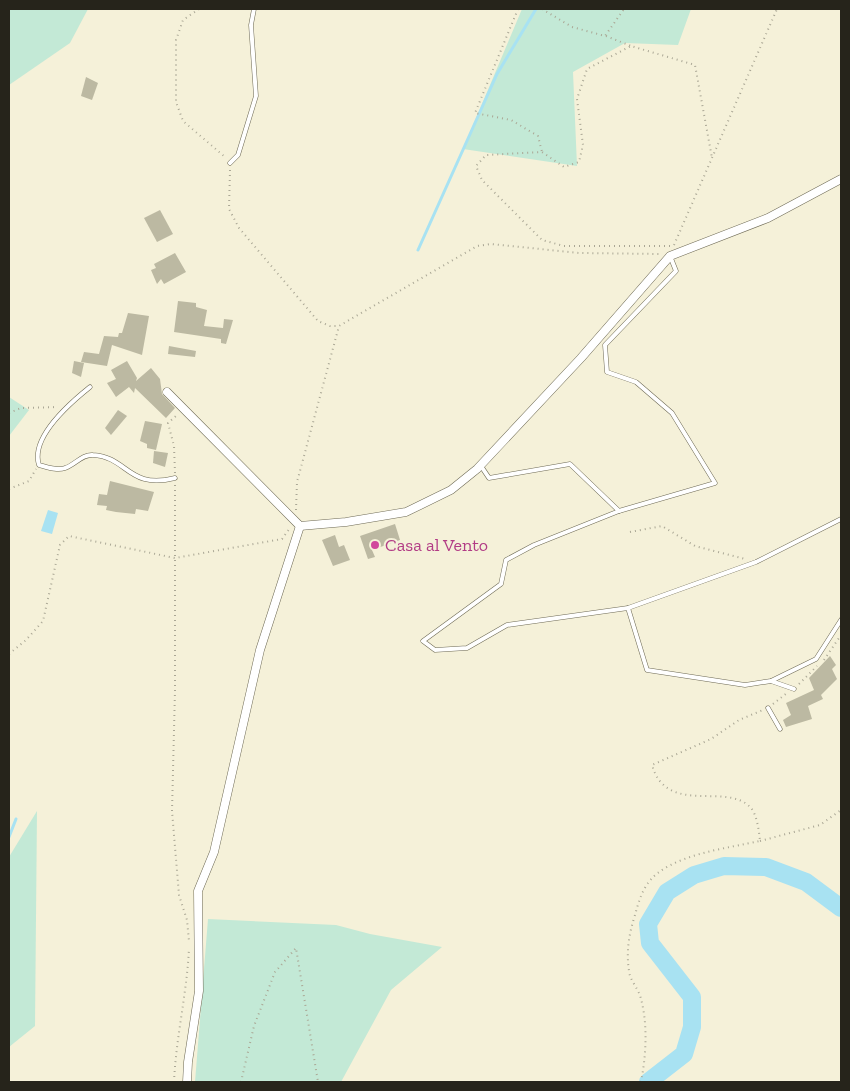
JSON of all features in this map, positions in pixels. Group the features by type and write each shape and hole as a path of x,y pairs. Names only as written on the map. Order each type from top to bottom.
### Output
{"street":[{"path":"167,392 297,523 346,522 406,512 425,505 451,490 480,465 581,358 670,256 768,218 841,179"},
{"path":"187,1082 188,1062 199,991 198,891 214,852 260,650 297,523"}],"lane":[{"path":"230,163 238,155 256,96 251,25 254,9"},
{"path":"670,256 676,271 605,345 607,372 636,382 672,413 715,483 619,512 534,545 506,560 501,584 423,642 435,650 467,648 507,625 628,608 756,562 841,519"},
{"path":"90,386 66,406 40,441 36,456 39,465 54,469 66,468 90,454 105,457 138,479 158,483 175,478"},
{"path":"480,465 489,478 570,464 619,512"},
{"path":"628,608 647,670 745,685 771,682 816,659 841,620"},
{"path":"771,682 794,688"},
{"path":"768,708 780,729"}],"path":[{"path":"199,9 183,20 176,40 176,102 183,121 230,163 229,209 239,228 318,322 330,326 339,326 477,246 490,244 579,253 663,254 670,256 777,9"},
{"path":"518,9 475,113 511,120 538,136 542,152"},
{"path":"542,9 572,27 695,65 712,158"},
{"path":"605,36 624,9"},
{"path":"632,46 587,69 577,99 583,145 579,162 564,168 542,152 486,155 476,166 482,180 542,240 564,246 673,246"},
{"path":"9,654 26,640 43,621 60,545 69,536 175,558 282,539 297,523 297,482 339,326"},
{"path":"9,413 21,408 66,406"},
{"path":"174,1082 175,1061 187,988 190,944 187,920 179,894 172,811 175,690 175,478 174,446 168,423 184,409"},
{"path":"9,489 28,481 39,465"},
{"path":"630,532 662,526 696,546 756,562"},
{"path":"760,841 752,808 740,800 687,796 670,789 655,776 652,765 711,739 739,720 768,708 794,688 830,654 841,635"},
{"path":"641,1082 645,1059 643,1016 641,998 629,973 629,934 640,897 654,877 674,864 697,855 820,825 841,810"},
{"path":"241,1082 254,1026 275,972 296,948 318,1082"}],"green space":[{"path":"9,9 88,9 70,43 9,85"},
{"path":"522,9 691,9 678,45 625,43 573,72 577,166 463,149"},
{"path":"9,397 29,410 9,436"},
{"path":"37,811 35,1026 9,1047 9,857"},
{"path":"208,919 336,925 370,934 442,947 391,990 341,1082 195,1082"}],"water":[{"path":"48,510 58,513 52,534 41,531"}],"building":[{"path":"86,77 98,83 92,100 81,96"},
{"path":"160,210 173,234 157,242 144,218"},
{"path":"175,253 186,272 164,284 161,279 157,284 151,270 156,268 154,264"},
{"path":"178,301 196,303 196,307 207,310 204,326 223,328 224,319 233,320 226,344 221,343 221,339 174,332"},
{"path":"128,313 149,316 142,355 112,345 107,366 81,362 84,352 99,354 104,336 118,337 119,333 122,333"},
{"path":"169,346 196,351 195,357 168,354"},
{"path":"74,361 84,363 81,377 72,373"},
{"path":"127,361 137,378 136,381 151,368 160,379 162,394 175,408 166,418 135,388 134,393 129,387 116,397 107,383 116,379 111,370"},
{"path":"118,410 127,416 111,435 105,428"},
{"path":"145,421 162,424 156,450 147,448 147,444 140,441"},
{"path":"154,451 168,453 165,467 153,463"},
{"path":"110,481 154,492 148,511 136,509 135,514 116,512 106,510 107,506 97,505 99,494 107,495"},
{"name":"Casa al Vento","path":"395,524 400,540 372,550 375,557 368,559 360,536"},
{"path":"335,535 339,547 344,545 350,560 333,566 322,540"},
{"path":"830,656 836,665 832,669 837,679 821,695 823,699 808,706 812,719 786,727 783,720 791,715 786,703 814,690 809,678"}],"waterway":[{"path":"418,250 497,74 536,9"},
{"path":"9,837 16,819"},
{"path":"648,1082 684,1054 692,1027 692,997 650,943 648,924 667,892 694,875 724,866 766,867 806,882 841,908"}],"place":[{"name":"Casa al Vento","path":"375,545"}]}
